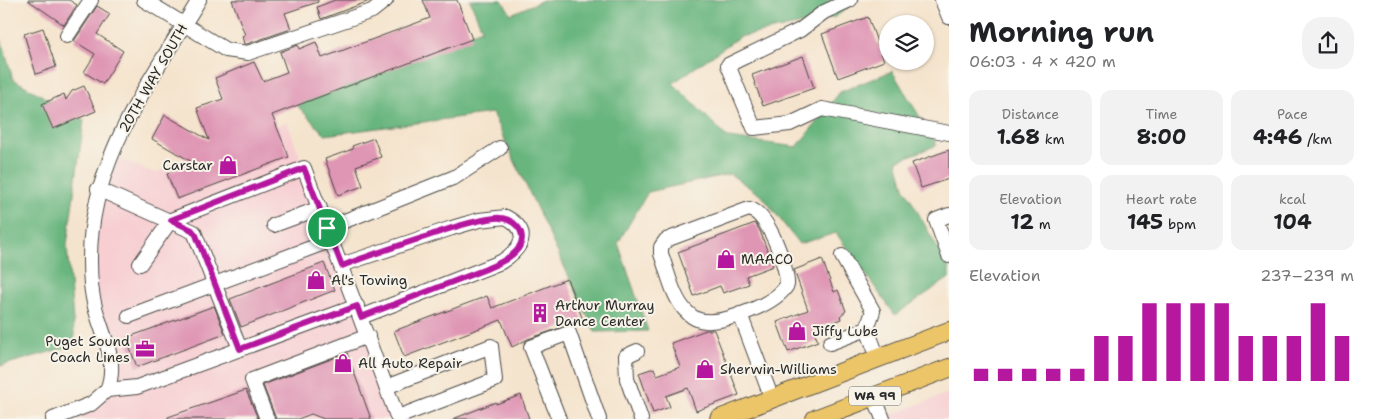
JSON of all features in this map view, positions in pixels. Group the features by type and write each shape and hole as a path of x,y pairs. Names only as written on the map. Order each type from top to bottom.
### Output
{"main road":[{"name":"WA 99","path":"719,419 949,331"},
{"name":"WA 99","path":"815,419 949,368"}],"street":[{"path":"67,36 91,0"},
{"path":"144,0 229,51 251,53 372,11 386,0"},
{"name":"20TH WAY SOUTH","path":"107,390 112,375 112,364 94,304 90,268 93,221 98,189 110,155 132,110 199,0"},
{"path":"850,0 824,12 800,30 728,65 754,128 790,124 822,109 949,133"},
{"path":"942,0 949,18"},
{"path":"129,316 215,284 330,234 455,177 500,148"},
{"path":"140,264 171,220 304,168 398,418 495,380 491,346 386,386"},
{"path":"98,189 171,220 194,232 240,349"},
{"path":"274,225 320,208"},
{"path":"749,209 757,212 765,221 786,270 787,285 772,299 740,314 706,322 686,312 675,291 660,250 666,240 749,209"},
{"path":"949,215 936,220 949,256"},
{"path":"53,419 91,404 107,390 137,386 240,349 359,311 501,262 519,248 522,238 521,232 517,224 506,217 479,220 342,266"},
{"path":"842,256 873,312 867,329 878,358"},
{"path":"740,314 772,399"},
{"path":"830,343 867,329"},
{"path":"559,419 531,347 569,333 599,419"},
{"path":"267,419 252,380 368,336"},
{"path":"637,351 626,356 627,379 641,419"},
{"path":"874,396 882,418"}],"shaded area":[{"path":"287,122 398,419 54,419 76,411 110,383 90,276 110,155 154,173"},
{"path":"949,393 949,419 880,419"}],"green space":[{"path":"470,0 502,0 511,14 543,0 859,0 835,17 739,37 673,83 728,138 797,147 840,92 892,71 937,145 897,161 904,187 949,269 949,278 895,315 836,233 799,244 763,197 730,174 648,192 618,243 648,331 595,332 492,113 325,135 293,101 482,29"},
{"path":"0,36 13,79 84,120 67,245 75,345 0,366"}],"building":[{"path":"28,0 69,0 77,5 64,25"},
{"path":"232,0 318,0 318,2 285,13 291,29 244,44 242,36 245,35"},
{"path":"335,0 372,0 321,19 317,7"},
{"path":"423,0 457,0 472,39 272,115 289,157 177,199 167,174 194,163 152,139 165,115 209,140 197,108 223,99 215,78 254,62 263,81 287,72 280,52 298,45 299,49 316,42 322,58 430,18"},
{"path":"97,6 110,14 97,34 123,51 103,84 84,72 95,54 74,41"},
{"path":"868,17 879,47 879,63 838,78 822,34"},
{"path":"43,28 56,67 36,74 24,34"},
{"path":"803,56 814,88 763,106 752,75"},
{"path":"84,86 96,111 53,129 42,104 64,94 66,100 72,91"},
{"path":"374,138 381,157 356,166 363,186 338,195 325,159 353,149 352,146"},
{"path":"949,150 949,179 921,188 912,163"},
{"name":"MAACO","path":"755,223 760,231 773,266 746,276 749,284 723,293 720,286 694,296 678,252"},
{"path":"822,259 834,292 838,290 846,311 840,316 841,319 813,330 818,341 788,352 777,322 808,310 794,270"},
{"path":"324,263 335,290 241,327 230,299"},
{"path":"567,279 583,320 528,339 512,347 501,320 404,357 394,331 487,296 492,308"},
{"path":"214,306 225,334 137,367 126,338"},
{"name":"Sherwin-Williams","path":"706,330 714,330 739,395 696,411 688,388 666,396 670,407 653,413 639,373 654,368 657,375 680,367 671,343"},
{"path":"347,353 371,419 324,419 311,414 298,419 276,419 263,385"},
{"path":"246,390 258,419 168,419 168,417"},
{"path":"521,395 529,419 453,419 496,402 496,404"}],"place":[{"name":"Carstar","path":"228,165"},
{"name":"MAACO","path":"726,259"},
{"name":"Al's Towing","path":"316,280"},
{"name":"Arthur Murray Dance Center","path":"540,313"},
{"name":"Jiffy Lube","path":"797,331"},
{"name":"Puget Sound Coach Lines","path":"145,349"},
{"name":"All Auto Repair","path":"343,363"},
{"name":"Sherwin-Williams","path":"705,369"}],"route":[{"path":"304,168 327,228 342,266 366,256 479,220 506,217 517,224 522,238 519,248 511,256 486,269 361,317 357,306 240,349 196,235 192,230 171,220 304,168"}]}
